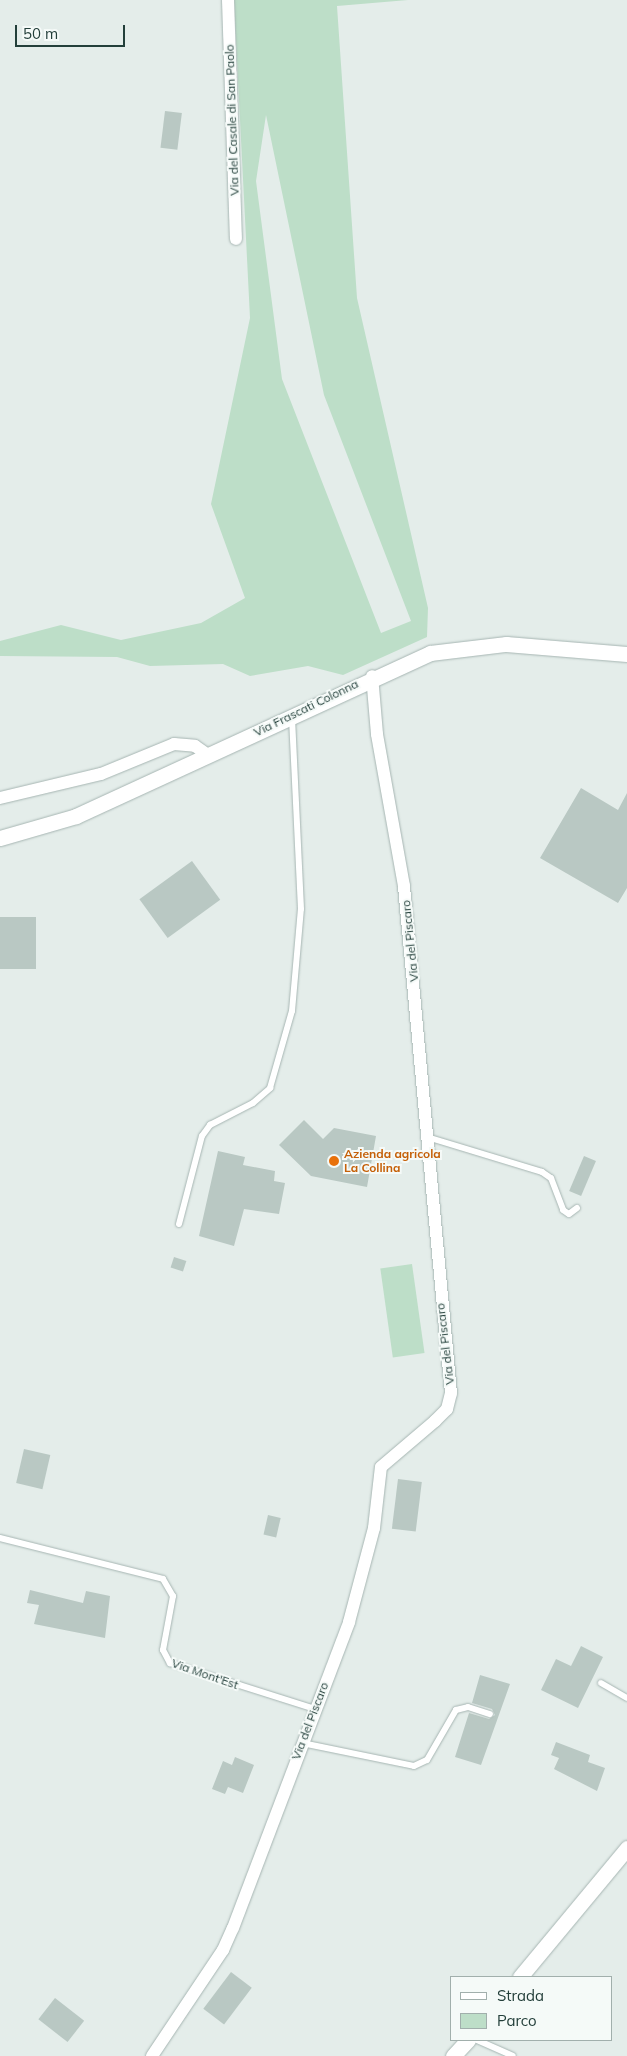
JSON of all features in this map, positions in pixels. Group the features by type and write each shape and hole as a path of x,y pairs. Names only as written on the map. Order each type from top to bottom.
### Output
{"street":[{"name":"Via del Casale di San Paolo","path":"228,0 236,240"},
{"name":"Via Frascati Colonna","path":"0,838 76,816 292,716 372,676 430,654 484,645 627,654"},
{"name":"Via del Piscaro","path":"152,2056 223,1950 349,1622 367,1556 381,1467 436,1421 447,1409 451,1393 404,886 377,734 372,676"},
{"path":"0,798 101,774 174,744 191,744 208,755"},
{"path":"521,1976 627,1848"},
{"path":"453,2056 467,2041"}],"lane":[{"path":"179,1224 202,1136 210,1125 253,1104 270,1088 292,1011 301,915 292,716"},
{"path":"427,1137 542,1172 551,1178 563,1210 569,1214 577,1208"},
{"name":"Via Mont'Est","path":"0,1538 162,1579 173,1596 163,1650 170,1663 315,1709"},
{"path":"601,1684 627,1698"},
{"path":"302,1743 414,1766 427,1760 456,1710 468,1707 490,1714"},
{"path":"479,2041 513,2056"}],"green space":[{"path":"234,0 408,0 337,6 357,298 428,608 427,637 343,675 308,666 250,676 223,664 150,666 117,657 0,656 0,641 61,625 121,640 201,623 245,598 211,504 250,318","holes":["266,115 324,395 411,621 381,633 282,379 256,181"]},
{"path":"412,1264 425,1353 393,1358 380,1268"}],"building":[{"path":"165,111 182,113 177,150 160,148"},
{"path":"581,788 618,810 627,793 627,888 618,903 540,858"},
{"path":"192,861 220,900 168,938 139,899"},
{"path":"0,917 36,917 36,969 0,969"},
{"name":"Azienda agricola La Collina","path":"304,1120 323,1139 334,1128 376,1136 367,1187 311,1176 279,1145"},
{"path":"218,1151 245,1157 243,1165 275,1171 274,1181 285,1183 279,1214 244,1209 234,1246 199,1236"},
{"path":"584,1156 596,1161 581,1196 569,1191"},
{"path":"174,1257 186,1261 183,1271 171,1267"},
{"path":"24,1449 50,1455 42,1489 16,1483"},
{"path":"398,1479 422,1482 416,1532 392,1529"},
{"path":"268,1515 281,1518 276,1537 264,1534"},
{"path":"30,1590 83,1603 86,1591 110,1596 105,1638 34,1624 39,1605 27,1603"},
{"path":"581,1646 603,1657 578,1708 541,1690 556,1659 571,1666"},
{"path":"480,1675 510,1684 481,1765 455,1757 469,1713 489,1719 495,1715 492,1709 472,1703"},
{"path":"556,1742 590,1755 588,1762 605,1768 597,1791 554,1769 559,1758 551,1755"},
{"path":"235,1757 254,1765 243,1793 228,1787 225,1794 212,1789 223,1761 232,1765"},
{"path":"231,1972 252,1988 224,2024 203,2009"},
{"path":"55,1998 84,2021 68,2042 38,2019"}],"place":[{"name":"Azienda agricola La Collina","path":"334,1161"}]}
